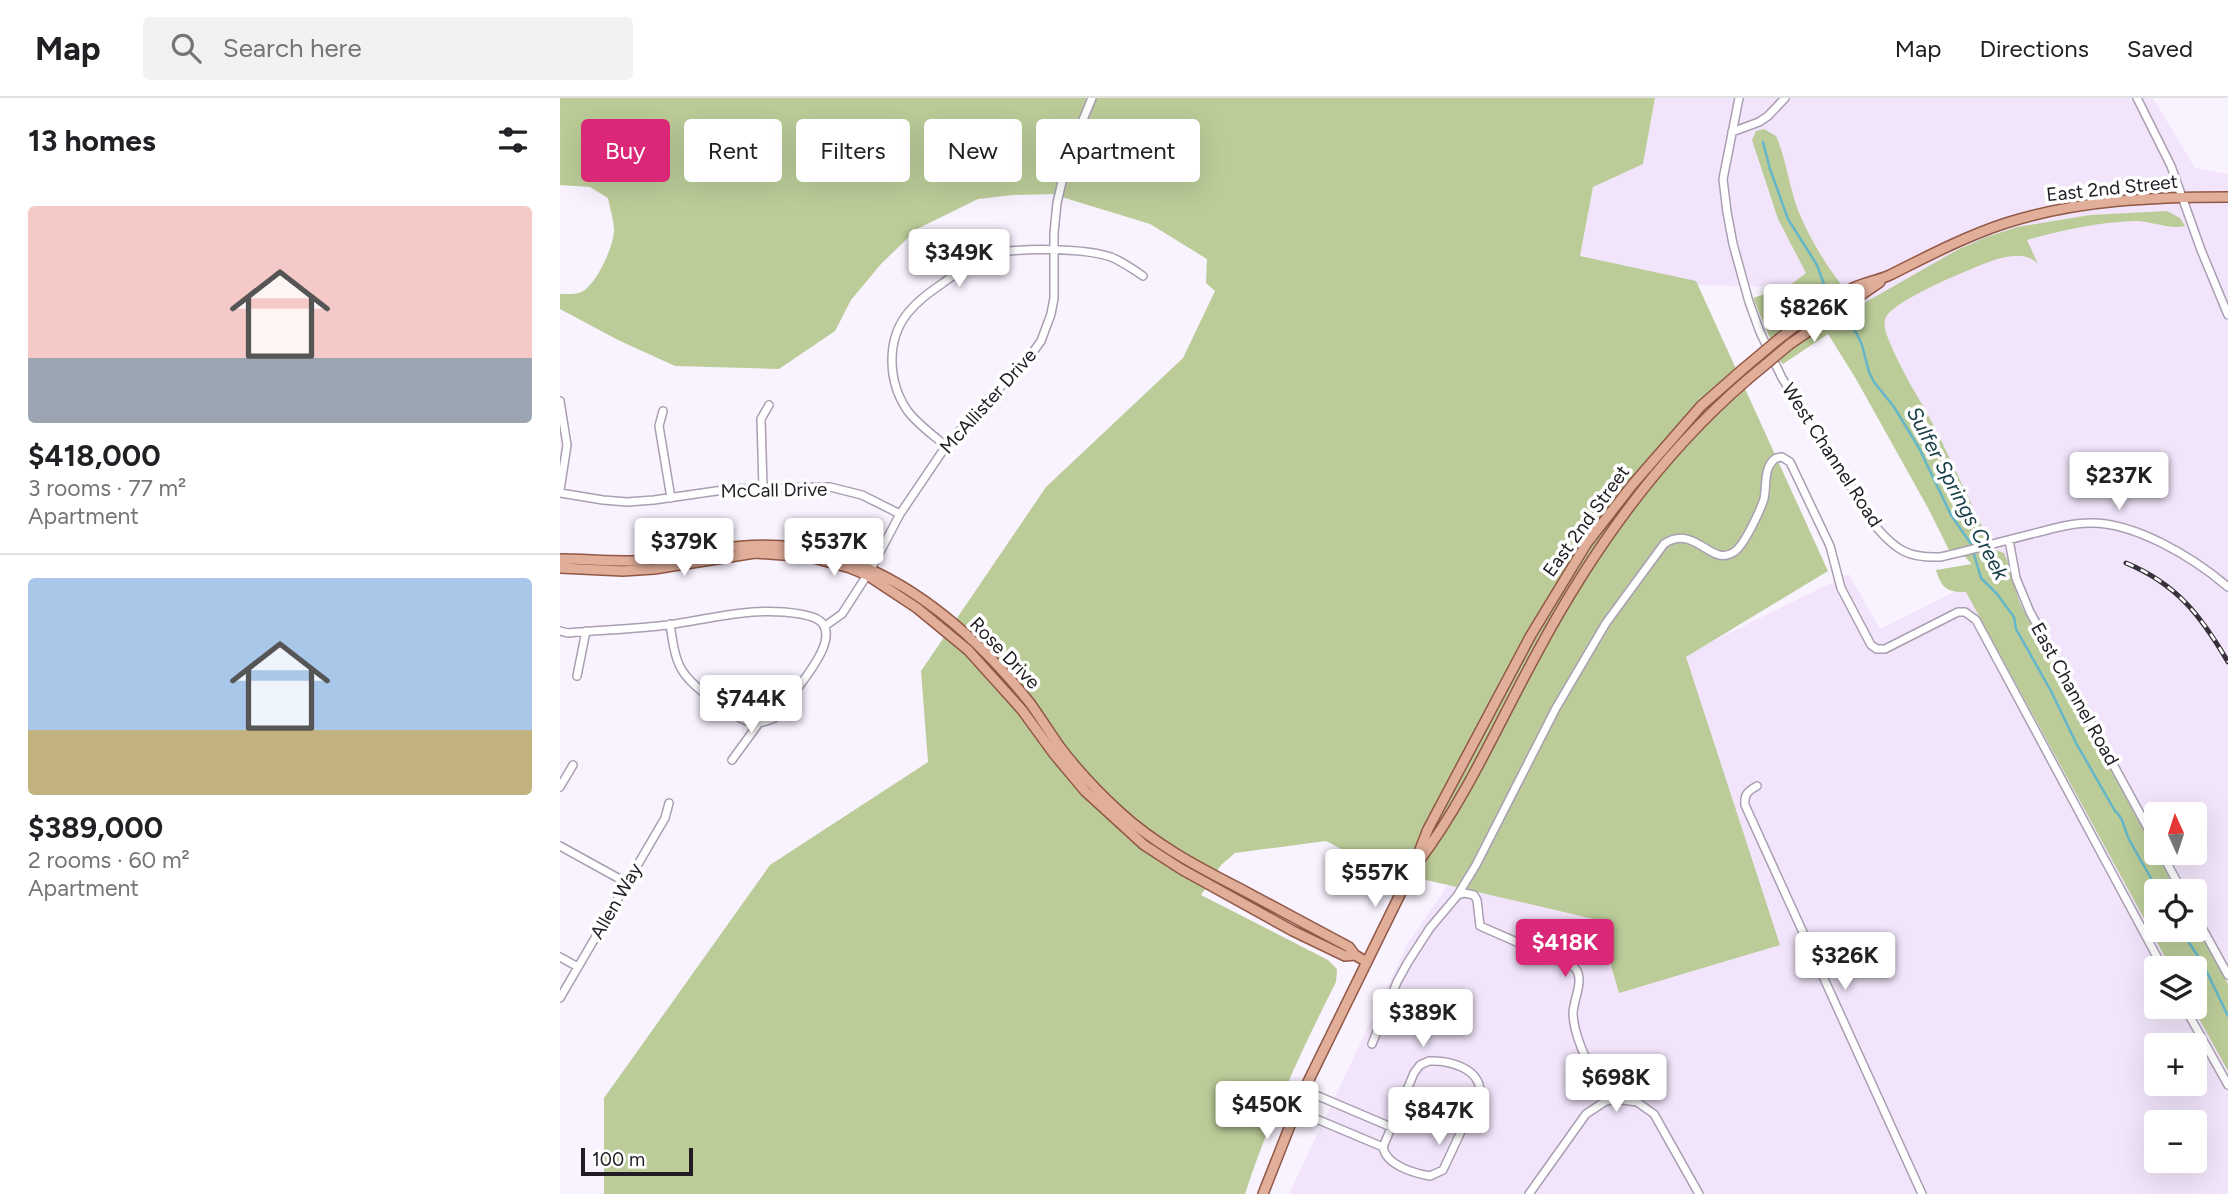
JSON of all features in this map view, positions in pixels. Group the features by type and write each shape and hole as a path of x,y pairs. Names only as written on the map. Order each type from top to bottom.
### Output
{"main road":[{"name":"East 2nd Street","path":"1263,1194 1304,1090 1412,870 1434,817 1531,635 1568,572 1605,519 1701,406 1811,313 1854,288 2008,222 2079,206 2182,197 2228,197"},
{"name":"East 2nd Street","path":"1412,870 1440,833 1560,611 1587,567 1622,519 1684,442 1747,380 1790,344 1887,276"},
{"name":"Rose Drive","path":"560,559 615,562 653,560 752,545 798,548 828,554 869,572"},
{"name":"Rose Drive","path":"560,568 623,571 755,553 818,559 891,579 923,599 1002,669 1091,785 1145,833 1188,862 1349,947 1355,955 1366,961"}],"street":[{"name":"McAllister Drive","path":"825,626 842,614 869,572 900,514 946,446 1025,363 1041,341 1054,299 1054,223 1063,173 1092,98"},
{"name":"West Channel Road","path":"1739,98 1723,179 1727,212 1749,302 1782,378 1877,528 1888,540 1897,548 1915,556 1940,557 2078,523 2101,523 2147,537 2181,554 2228,587"},
{"path":"1732,132 1759,122 1785,98"},
{"path":"2137,98 2171,166 2228,315"},
{"path":"946,446 914,418 895,387 892,370 894,346 902,323 920,300 969,264 990,255 1010,251 1084,251 1127,264 1143,276"},
{"path":"560,401 566,445 560,491"},
{"path":"763,488 761,419 769,405"},
{"path":"663,411 659,426 671,498"},
{"path":"1372,1044 1408,962 1430,928 1457,895 1498,825 1556,708 1605,623 1664,544 1680,537 1695,541 1720,555 1732,554 1738,549 1759,511 1766,490 1768,467 1771,461 1782,457 1790,462 1830,546 1841,589 1871,645 1877,649 1885,649 1958,612 1965,612 1976,620 2157,956"},
{"name":"McCall Drive","path":"560,491 627,502 730,489 810,486 849,491 881,503 900,514"},
{"name":"East Channel Road","path":"2009,540 2016,578 2029,612 2144,821"},
{"path":"560,631 670,624 761,610 806,615 822,621 825,626 825,643 816,663 783,709 773,719 759,723 746,720 724,708 688,680 676,661 670,624"},
{"path":"577,676 586,631"},
{"path":"732,760 759,723"},
{"path":"560,787 573,765"},
{"path":"1757,786 1748,790 1744,797 1745,805 1922,1194"},
{"name":"Allen Way","path":"560,998 665,818 669,803"},
{"path":"560,846 627,883"},
{"path":"1457,895 1464,892 1474,895 1480,926 1578,971 1580,976 1573,1002 1574,1023 1606,1101"},
{"path":"2207,937 2228,975"},
{"path":"560,957 578,967"},
{"path":"2191,1019 2228,1085"},
{"path":"1429,1061 1450,1063 1475,1076 1479,1083 1480,1091 1476,1102 1447,1163 1437,1174 1422,1175 1391,1162 1382,1147 1391,1127 1420,1065 1429,1061"},
{"path":"1304,1090 1391,1127"},
{"path":"1529,1194 1587,1114 1606,1101 1627,1100 1637,1102 1654,1114 1699,1194"},
{"path":"1295,1110 1382,1147"}],"shaded area":[{"path":"1655,98 2153,98 2195,168 2228,174 2228,1030 2207,992 2207,956 2194,956 2194,942 2207,942 2207,879 2149,879 1822,288 1698,285 1580,256 1593,187 1643,164"},
{"path":"1849,574 1880,629 1968,585 2144,907 2144,942 2164,942 2172,956 2144,956 2144,1019 2203,1019 2228,1056 2228,1194 1289,1194 1408,943 1487,828 1679,658"}],"green space":[{"path":"560,98 1655,98 1643,164 1593,187 1580,256 1696,281 1828,571 1686,657 1780,945 1619,993 1598,920 1379,869 1326,841 1235,853 1221,865 1201,895 1328,960 1337,969 1336,982 1286,1086 1245,1194 604,1194 604,1098 770,865 928,762 921,671 1046,487 1183,358 1215,291 1206,283 1207,259 1150,224 1052,194 978,199 917,229 881,264 851,300 835,331 779,369 675,366 560,309 560,294 581,292 596,278 608,253 614,231 608,198 590,187 560,185"},
{"path":"1764,129 1776,136 1800,215 1818,251 1859,306 1957,250 2017,227 2090,215 2167,211 2180,218 2185,226 2173,227 2142,221 2122,222 2081,227 2027,240 2038,264 2023,256 2005,257 1986,263 1911,297 1891,311 1885,323 1886,333 1895,354 1935,428 1993,549 2004,553 2021,605 2144,830 2144,865 2163,865 2170,879 2144,879 2144,918 1966,592 1949,590 1940,581 1936,570 1972,564 1957,549 1949,550 1856,379 1828,334 1783,364 1779,360 1753,298 1789,286 1806,273 1778,219 1752,140 1756,131"},
{"path":"2157,942 2205,942 2228,984 2228,1071 2199,1019 2207,1019 2207,956 2164,956"}],"waterway":[{"name":"Sulfer Springs Creek","path":"1763,142 1788,219 1817,265 1825,287 1857,334 1874,382 1894,407 1919,448 1951,515 1971,544 1981,578 2014,617 2016,629 2151,879"},
{"name":"Sulfer Springs Creek","path":"2189,942 2203,964 2228,1016"}],"railway":[{"path":"2126,563 2144,571 2174,591 2208,630 2228,662"}]}
